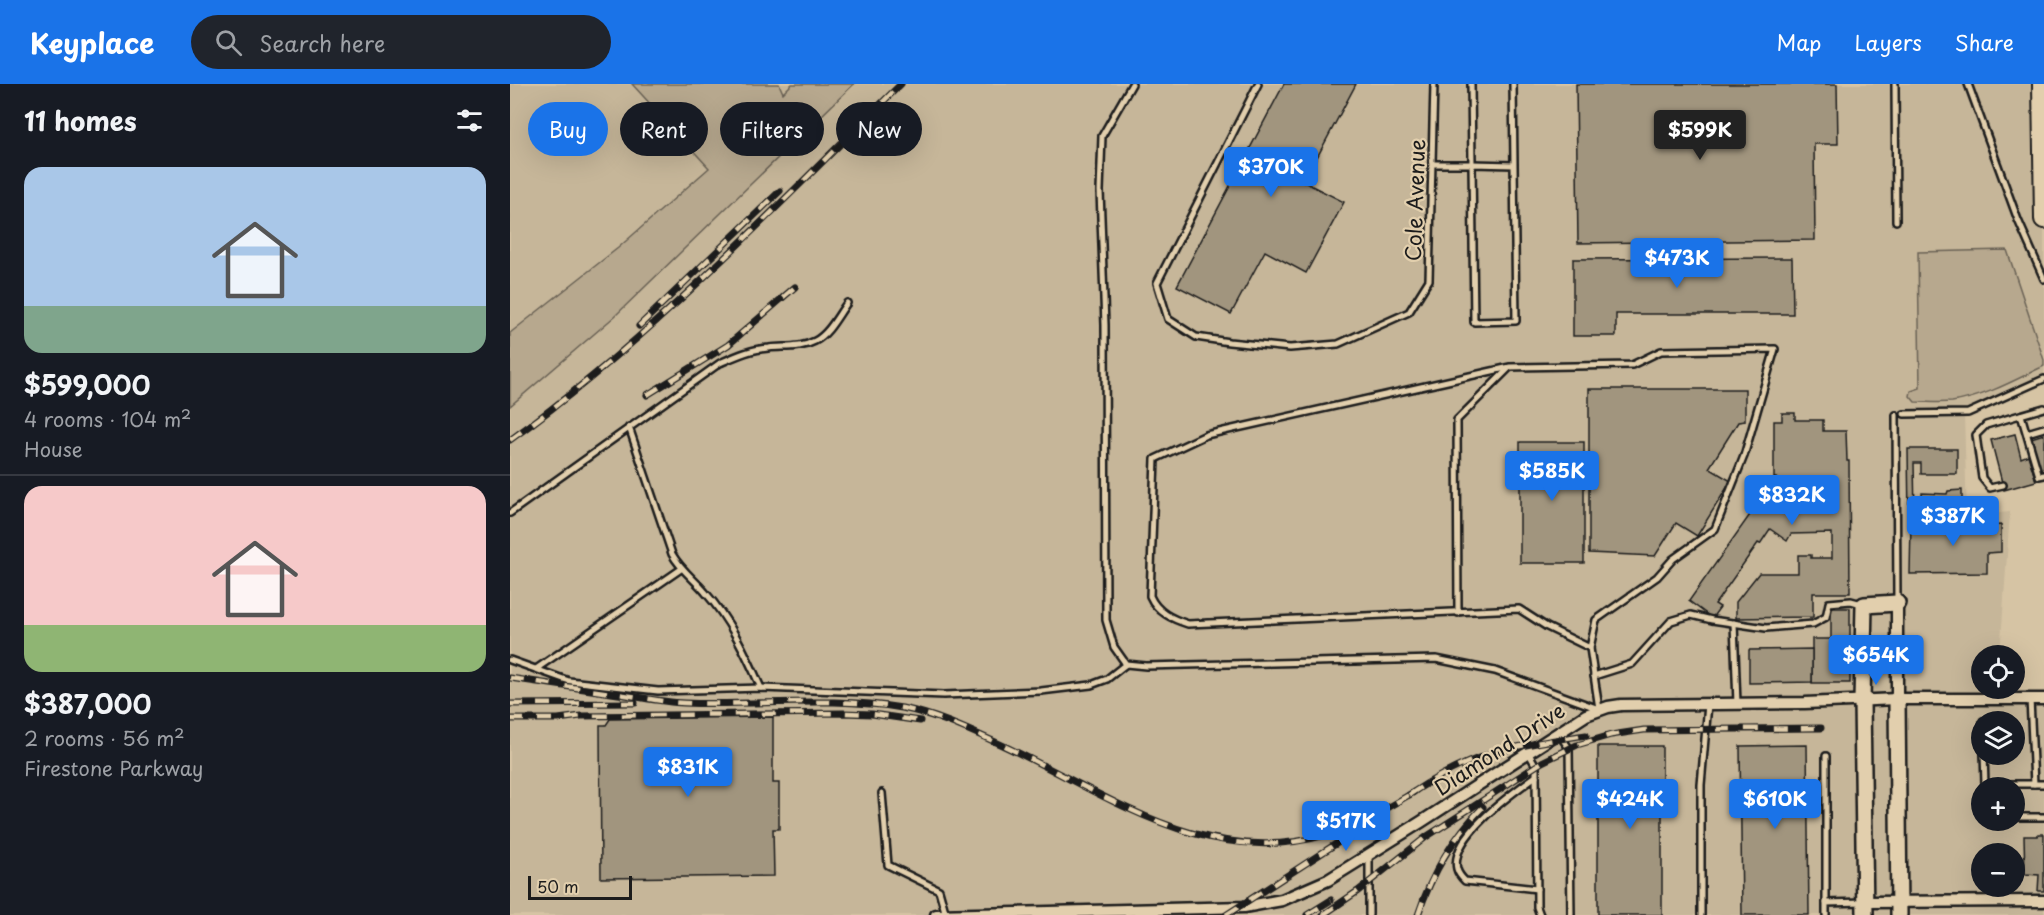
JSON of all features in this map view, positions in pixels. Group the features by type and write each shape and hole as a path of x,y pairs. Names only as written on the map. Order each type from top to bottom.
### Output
{"main road":[{"path":"2042,84 2044,219"}],"street":[{"path":"1899,908 1897,603 1864,605 1862,701 1865,908 1899,908 2044,901"},
{"name":"Diamond Drive","path":"936,915 1255,906 1282,900 1307,890 1369,855 1586,715 1621,705 1897,699 2044,699"}],"lane":[{"path":"1126,664 1114,647 1106,620 1105,325 1100,191 1102,136 1132,84"},
{"name":"Cole Avenue","path":"1258,84 1156,283 1168,319 1196,338 1290,348 1338,344 1409,312 1429,280 1434,84"},
{"path":"1471,84 1474,322 1516,321 1513,84"},
{"path":"1895,84 1896,221"},
{"path":"1968,84 2018,220 2044,279"},
{"path":"1432,164 1514,165"},
{"path":"510,513 720,363 742,353 768,348 796,347 816,341 829,328 847,303"},
{"path":"510,660 569,681 658,691 761,688 944,695 1041,691 1091,685 1107,679 1126,664 1146,666 1436,659 1495,671 1599,710 1590,648 1596,620 1657,577 1673,559 1715,529 1744,456 1775,349 1661,351 1632,365 1510,367 1206,435 1155,459 1150,596 1154,606 1173,619 1188,624 1519,609 1547,627 1590,648"},
{"path":"1458,613 1457,420 1510,367"},
{"path":"1904,414 1968,413 2044,379"},
{"path":"2003,485 1990,488 1982,478 1976,435 1986,425 2044,408"},
{"path":"1896,415 1897,603"},
{"path":"2021,415 2040,476"},
{"path":"629,427 672,554 681,569 705,592 722,614 746,654 761,688"},
{"path":"2027,433 2044,428"},
{"path":"536,669 681,569"},
{"path":"1594,676 1632,664 1671,621 1691,615 1766,628 1814,624 1826,617 1829,603 1851,601 1864,605"},
{"path":"1734,623 1737,704"},
{"path":"2030,699 2034,784"},
{"path":"1701,915 1701,785 1708,704"},
{"path":"1558,734 1569,748 1571,915"},
{"path":"1528,752 1536,766 1537,907 1540,915"},
{"path":"1826,756 1826,915"},
{"path":"1536,776 1487,814 1459,848 1457,869 1465,881 1537,889"},
{"path":"2025,784 2044,784"},
{"path":"882,793 888,865 939,890 946,915"},
{"path":"2025,817 2044,817"},
{"path":"1369,855 1369,915"},
{"path":"1826,903 1865,908"}],"shaded area":[{"path":"510,84 2044,84 2044,379 1964,414 1967,516 2010,512 2001,645 1971,645 1971,699 2044,699 2044,915 510,915"},
{"path":"632,84 779,84 783,93 792,84 854,84 824,113 824,102 720,102 720,156 780,156 615,316 510,406 510,333 618,248 709,168 698,156 708,156 708,102 648,102"},
{"path":"2007,250 2044,360 2044,366 1964,400 1915,402 1910,396 1911,391 1920,388 1918,252"}],"building":[{"path":"1284,84 1356,84 1304,182 1344,202 1306,273 1265,251 1231,314 1177,286"},
{"path":"1576,84 1837,84 1838,144 1814,144 1815,240 1578,243"},
{"path":"1792,258 1793,314 1616,314 1616,336 1573,336 1573,259"},
{"path":"1589,389 1745,389 1745,421 1738,422 1709,468 1731,481 1697,536 1676,523 1655,556 1589,553"},
{"path":"1782,413 1795,413 1795,420 1823,420 1823,431 1846,431 1847,461 1849,461 1850,593 1813,593 1813,617 1736,618 1736,602 1759,573 1798,573 1798,555 1811,555 1811,558 1832,558 1832,533 1791,534 1787,541 1770,529 1715,604 1720,607 1712,618 1689,601 1776,478 1774,478 1774,421 1782,421"},
{"path":"2015,434 2021,458 2028,455 2036,481 2004,490 1991,440"},
{"path":"2044,434 2044,468 2040,469 2031,438"},
{"path":"1520,442 1584,442 1584,563 1520,563"},
{"path":"1908,449 1957,449 1957,474 1921,474 1921,463 1914,463 1915,515 1923,516 1922,493 1947,494 1948,491 1962,490 1962,520 1909,520"},
{"path":"1987,522 1987,526 2001,525 2001,552 1987,553 1987,573 1910,574 1911,523"},
{"path":"1831,608 1850,608 1850,659 1831,659"},
{"path":"1812,639 1831,639 1831,659 1850,659 1850,683 1812,683"},
{"path":"1812,649 1812,682 1749,683 1749,650"},
{"path":"773,717 773,783 779,783 779,829 773,829 774,876 601,878 600,725 606,725 610,719"},
{"path":"1807,745 1809,915 1742,915 1740,746"},
{"path":"1598,746 1662,746 1662,915 1598,915"},
{"path":"2038,834 2044,834 2044,891 2038,891 2039,875 2025,874 2024,836 2038,836"}],"railway":[{"path":"510,440 563,400 663,315 760,224 901,84"},
{"path":"639,326 780,191"},
{"path":"647,395 728,345 795,287"},
{"path":"510,678 659,701 711,704 848,703 902,708 941,719 1004,746 1160,822 1200,835 1242,843 1284,843 1329,834 1362,821 1414,792"},
{"path":"510,704 635,703"},
{"path":"510,719 843,713 872,714 920,721"},
{"path":"1323,915 1358,891 1426,837 1542,762 1577,745 1611,735 1644,730 1821,728"},
{"path":"1409,795 1450,771 1482,757 1527,745 1586,735"},
{"path":"1418,915 1444,857 1483,807"},
{"path":"1226,915 1362,827"},
{"path":"1307,915 1331,900"}]}
